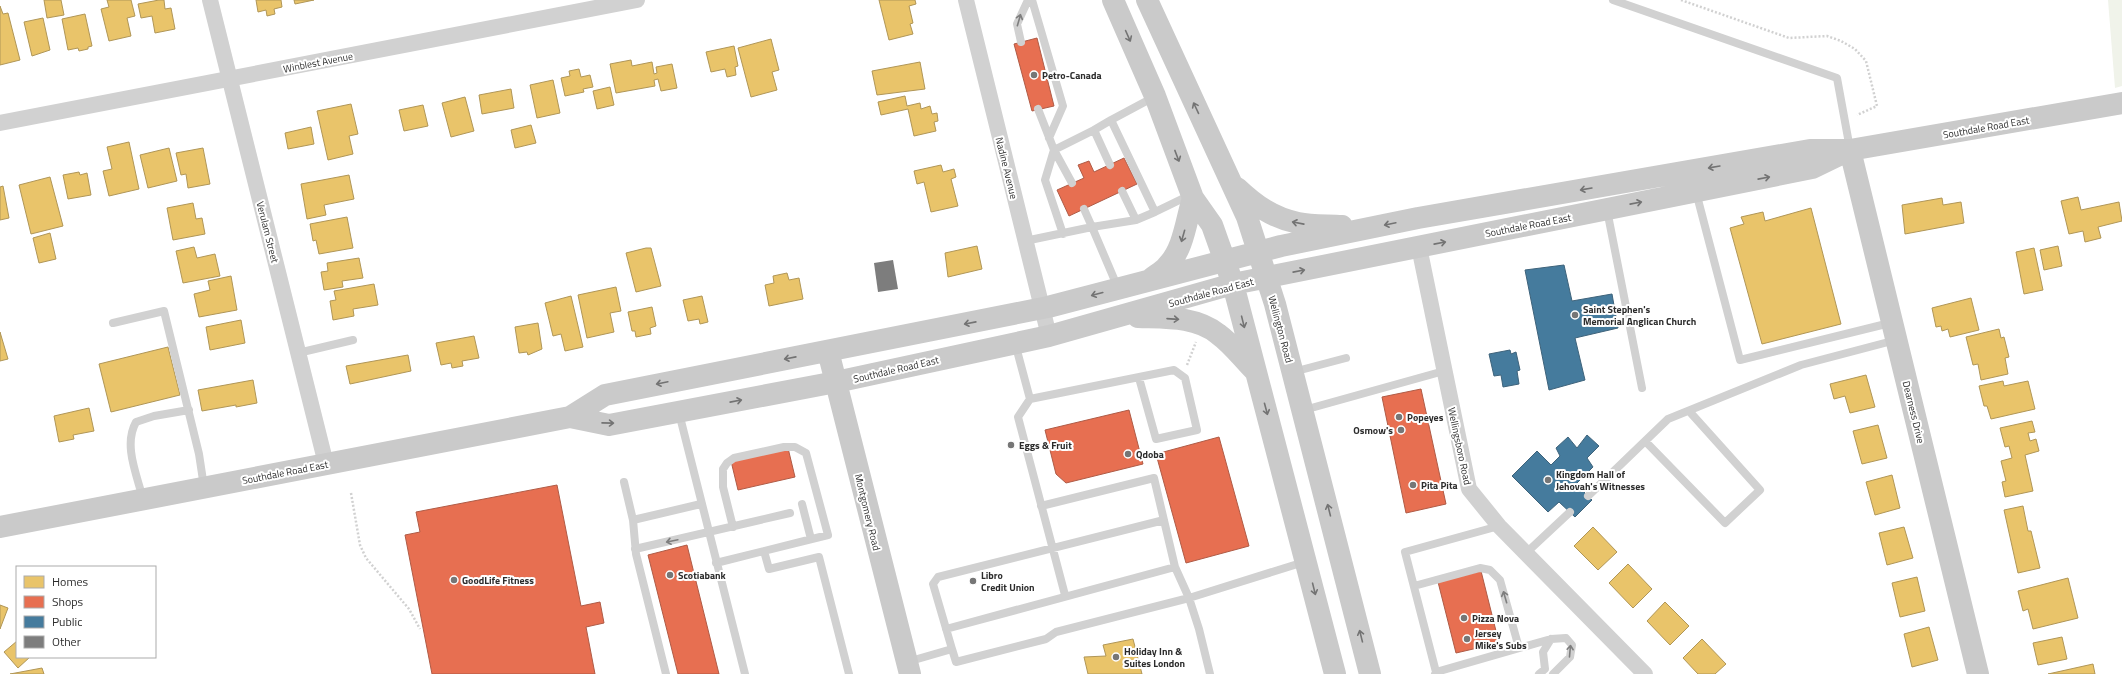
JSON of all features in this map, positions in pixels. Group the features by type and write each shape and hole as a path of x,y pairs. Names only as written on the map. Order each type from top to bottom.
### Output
{"main road":[{"path":"1113,0 1155,96 1193,196 1212,225 1233,284 1307,561 1335,674"},
{"name":"Wellington Road","path":"1147,0 1247,217 1275,304 1370,674"},
{"name":"Southdale Road East","path":"570,417 605,395 1042,308 1258,252 1418,218 1810,150 1850,150 2122,103"},
{"name":"Southdale Road East","path":"0,527 570,417 609,424 836,382 1014,342 1049,336 1233,284 1812,168 1850,150"},
{"name":"Dearness Drive","path":"1850,150 1978,674"},
{"path":"1230,182 1260,208 1282,219 1299,224 1364,229"},
{"path":"1148,280 1167,266 1173,258 1183,237 1193,196"},
{"path":"1120,316 1192,321 1206,326 1218,333 1256,372"},
{"name":"Montgomery Road","path":"828,351 908,668"}],"street":[{"name":"Verulam Street","path":"210,0 326,464"},
{"name":"Winblest Avenue","path":"0,123 637,0"},
{"name":"Nadine Avenue","path":"966,0 1049,336"},
{"name":"Wellingsboro Road","path":"1419,247 1468,489 1499,526 1645,674"}],"lane":[{"path":"1021,42 1017,24 1028,0"},
{"path":"1032,0 1063,106 1049,138"},
{"path":"1613,0 1837,78 1850,150"},
{"path":"1063,234 1045,180 1054,150 1094,130 1155,96"},
{"path":"1038,109 1054,150 1072,184"},
{"path":"1112,120 1155,212"},
{"path":"1094,130 1110,165"},
{"path":"1122,191 1136,220"},
{"path":"1696,191 1740,360 1894,331"},
{"path":"1025,241 1092,227 1136,220 1193,196"},
{"path":"1084,209 1119,288"},
{"path":"1607,209 1642,388"},
{"path":"113,324 164,311 189,410 204,488"},
{"path":"1588,496 1668,419 1801,365 1894,331"},
{"path":"298,353 353,340"},
{"path":"1014,342 1030,399"},
{"path":"1293,372 1346,358"},
{"path":"1065,595 1018,417 1030,399 1174,370 1185,378 1197,430 1156,439 1139,378"},
{"path":"1303,410 1444,370"},
{"path":"143,500 131,450 130,432 136,422 154,416 189,410"},
{"path":"1645,441 1725,523 1760,490 1689,411"},
{"path":"679,412 745,674"},
{"path":"716,563 828,535 806,453 794,447 784,447 734,458 727,463 723,469 723,487 733,527"},
{"path":"1041,506 1154,478 1176,567 1189,598 1210,674"},
{"path":"624,482 632,520 635,549 666,674"},
{"path":"632,520 701,504"},
{"path":"802,504 811,539"},
{"path":"1526,553 1570,512"},
{"path":"635,549 790,513"},
{"path":"1164,520 938,577 933,584 956,662 1046,639 1056,632 1189,598 1307,561"},
{"path":"1499,526 1405,552 1435,673 1519,648 1566,638 1572,645 1570,658 1553,674"},
{"path":"764,551 769,569 819,557 849,674"},
{"path":"946,629 1065,595 1176,567"},
{"path":"1414,586 1480,568 1490,570 1500,580 1519,648"},
{"path":"1539,674 1546,669 1543,652 1551,640"},
{"path":"908,668 952,649"}],"path":[{"path":"1187,366 1199,336"},
{"path":"351,493 360,545 366,558 408,609 420,629"}],"shaded area":[{"path":"2108,0 2122,0 2122,86 2115,88"}],"building: Homes":[{"path":"44,0 61,0 64,15 47,18"},
{"path":"107,0 131,0 135,16 127,18 131,36 109,41 101,9 109,7"},
{"path":"164,0 165,9 171,8 175,29 155,33 152,16 141,18 138,4"},
{"path":"256,0 281,0 282,7 274,9 275,14 267,16 266,10 258,12"},
{"path":"294,0 314,0 295,4"},
{"path":"879,0 915,0 916,4 909,6 913,23 910,24 913,34 889,40"},
{"path":"0,6 3,14 8,13 20,60 0,65"},
{"path":"85,14 92,46 88,47 88,49 79,51 78,48 68,50 62,19"},
{"path":"43,18 50,50 32,56 24,22"},
{"path":"771,39 779,70 772,72 777,90 751,97 738,48"},
{"path":"734,46 738,66 735,67 736,75 727,77 725,69 711,72 706,52"},
{"path":"631,60 632,66 652,62 654,74 657,73 656,67 672,64 677,88 661,91 658,79 654,80 655,86 616,93 610,64"},
{"path":"920,62 925,89 877,95 872,71"},
{"path":"579,69 581,77 590,75 593,87 583,89 584,92 565,96 561,78 570,76 569,71"},
{"path":"553,80 560,113 537,118 530,85"},
{"path":"610,87 614,105 597,109 593,91"},
{"path":"511,89 514,108 482,114 479,95"},
{"path":"905,96 907,106 920,103 921,109 930,106 932,114 937,113 938,121 934,122 936,131 914,136 908,109 881,115 878,102"},
{"path":"465,97 474,131 451,137 442,103"},
{"path":"351,104 358,134 349,136 353,154 328,160 317,111"},
{"path":"423,105 428,126 404,131 399,110"},
{"path":"531,125 536,143 515,148 511,130"},
{"path":"311,127 314,144 288,149 285,133"},
{"path":"129,142 139,189 109,196 103,171 112,169 107,147"},
{"path":"169,148 177,181 148,188 140,155"},
{"path":"203,148 210,184 188,188 186,174 181,175 176,153"},
{"path":"941,165 943,172 954,169 956,177 951,179 958,206 931,212 924,182 917,184 914,171"},
{"path":"79,172 80,175 87,173 91,195 68,199 63,175"},
{"path":"349,175 354,199 324,205 326,215 307,219 301,184"},
{"path":"50,177 63,226 31,234 19,185"},
{"path":"3,186 9,218 0,220 0,187"},
{"path":"2078,197 2081,210 2119,202 2122,221 2098,227 2101,238 2085,242 2083,231 2069,234 2061,201"},
{"path":"1942,198 1943,205 1961,202 1964,223 1905,234 1902,205"},
{"path":"193,203 196,219 202,218 205,234 173,240 167,208"},
{"path":"1811,208 1841,324 1762,344 1730,228 1744,224 1741,217 1763,212 1765,221"},
{"path":"347,217 353,248 319,254 316,240 313,241 310,224"},
{"path":"50,233 56,259 39,263 33,238"},
{"path":"977,246 982,269 948,277 945,253"},
{"path":"2058,246 2062,266 2044,270 2040,250"},
{"path":"194,247 197,258 215,254 220,276 183,283 176,251"},
{"path":"651,248 661,286 636,292 626,253"},
{"path":"2034,248 2043,290 2024,294 2016,252"},
{"path":"359,258 363,278 342,281 343,287 324,290 321,272 328,271 327,263"},
{"path":"787,273 789,280 799,278 803,299 769,306 765,285 774,283 773,276"},
{"path":"231,276 237,310 199,317 194,294 210,290 208,281"},
{"path":"374,284 378,305 353,309 354,316 333,320 330,301 336,300 334,291"},
{"path":"616,287 621,311 610,313 614,332 587,338 578,295"},
{"path":"571,296 583,347 565,351 561,334 553,336 545,303"},
{"path":"702,296 708,322 700,324 699,319 688,321 683,300"},
{"path":"1971,298 1979,330 1950,337 1948,329 1942,331 1941,326 1936,327 1932,308"},
{"path":"652,307 656,326 650,328 651,334 636,337 635,331 632,331 628,312"},
{"path":"241,320 245,343 210,350 206,327"},
{"path":"538,323 542,349 528,355 527,352 519,353 515,327"},
{"path":"1999,329 2001,338 2004,337 2009,357 2005,358 2008,374 1981,380 1978,364 1973,365 1966,337"},
{"path":"0,332 8,359 0,361"},
{"path":"474,336 479,358 462,361 463,366 452,368 451,363 441,365 436,343"},
{"path":"168,347 180,395 111,412 99,364"},
{"path":"408,355 411,371 350,384 346,366"},
{"path":"1866,375 1875,407 1850,413 1845,396 1834,399 1830,384"},
{"path":"253,380 257,403 202,411 198,390"},
{"path":"2003,381 2004,386 2028,381 2035,409 1991,419 1987,406 1984,406 1979,386"},
{"path":"89,408 94,431 73,435 74,439 59,442 54,416"},
{"path":"2032,421 2035,432 2028,433 2030,441 2036,439 2039,451 2025,455 2033,491 2005,497 2002,482 2006,481 2001,461 2012,458 2009,446 2005,447 2000,428"},
{"path":"1878,425 1887,458 1862,464 1853,431"},
{"path":"1892,475 1900,508 1875,515 1866,482"},
{"path":"2023,506 2028,531 2031,531 2040,568 2018,573 2004,510"},
{"path":"1593,527 1617,552 1598,570 1574,546"},
{"path":"1904,527 1913,558 1887,565 1879,533"},
{"path":"1628,564 1652,589 1633,608 1609,583"},
{"path":"1917,577 1925,611 1900,617 1892,583"},
{"path":"2068,578 2078,618 2033,629 2028,609 2023,611 2018,591"},
{"path":"1665,602 1689,626 1670,645 1647,621"},
{"path":"0,605 8,608 0,629"},
{"path":"1929,627 1938,660 1912,667 1904,634"},
{"path":"2062,637 2067,659 2038,665 2033,643"},
{"name":"Holiday Inn & Suites London","path":"1133,639 1142,674 1088,674 1084,657 1106,656 1103,645"},
{"path":"1702,639 1726,664 1715,674 1698,674 1683,658"},
{"path":"16,642 16,658 29,658 18,668 4,652"},
{"path":"2093,664 2095,674 2048,674"},
{"path":"42,668 44,674 10,674"}],"building: Shops":[{"name":"Petro-Canada","path":"1037,38 1054,106 1032,111 1014,44"},
{"path":"1124,158 1137,184 1069,216 1057,190 1084,178 1078,165 1089,161 1094,172"},
{"path":"1421,389 1446,504 1406,513 1382,397"},
{"path":"1129,410 1143,464 1066,483 1056,474 1045,430"},
{"path":"1219,437 1249,546 1186,563 1156,454"},
{"path":"788,448 795,477 738,490 731,461"},
{"path":"557,485 581,606 600,602 604,623 586,627 595,674 432,674 405,535 420,532 416,512"},
{"path":"687,545 719,674 678,674 648,555"},
{"path":"1481,571 1499,643 1456,653 1438,582"}],"building: Public":[{"name":"Saint Stephen's Memorial Anglican Church","path":"1564,265 1572,301 1612,294 1618,328 1575,338 1585,380 1549,390 1525,270"},
{"path":"1510,350 1511,354 1516,352 1520,370 1517,371 1519,384 1503,387 1501,375 1494,376 1489,354"},
{"name":"Kingdom Hall of Jehovah's Witnesses","path":"1587,435 1599,446 1587,458 1593,467 1576,484 1592,500 1575,517 1559,502 1548,512 1512,476 1537,451 1551,465 1560,456 1556,448 1568,437 1577,448"}],"building: Other":[{"path":"893,260 898,289 878,292 874,263"}],"place":[{"name":"Petro-Canada","path":"1034,75"},
{"name":"Saint Stephen's Memorial Anglican Church","path":"1575,315"},
{"name":"Popeyes","path":"1399,417"},
{"name":"Osmow's","path":"1401,430"},
{"name":"Eggs & Fruit","path":"1011,445"},
{"name":"Qdoba","path":"1128,454"},
{"name":"Kingdom Hall of Jehovah's Witnesses","path":"1548,480"},
{"name":"Pita Pita","path":"1413,485"},
{"name":"Scotiabank","path":"670,575"},
{"name":"GoodLife Fitness","path":"454,580"},
{"name":"Libro Credit Union","path":"973,581"},
{"name":"Pizza Nova","path":"1464,618"},
{"name":"Jersey Mike's Subs","path":"1467,639"},
{"name":"Holiday Inn & Suites London","path":"1116,657"}]}
